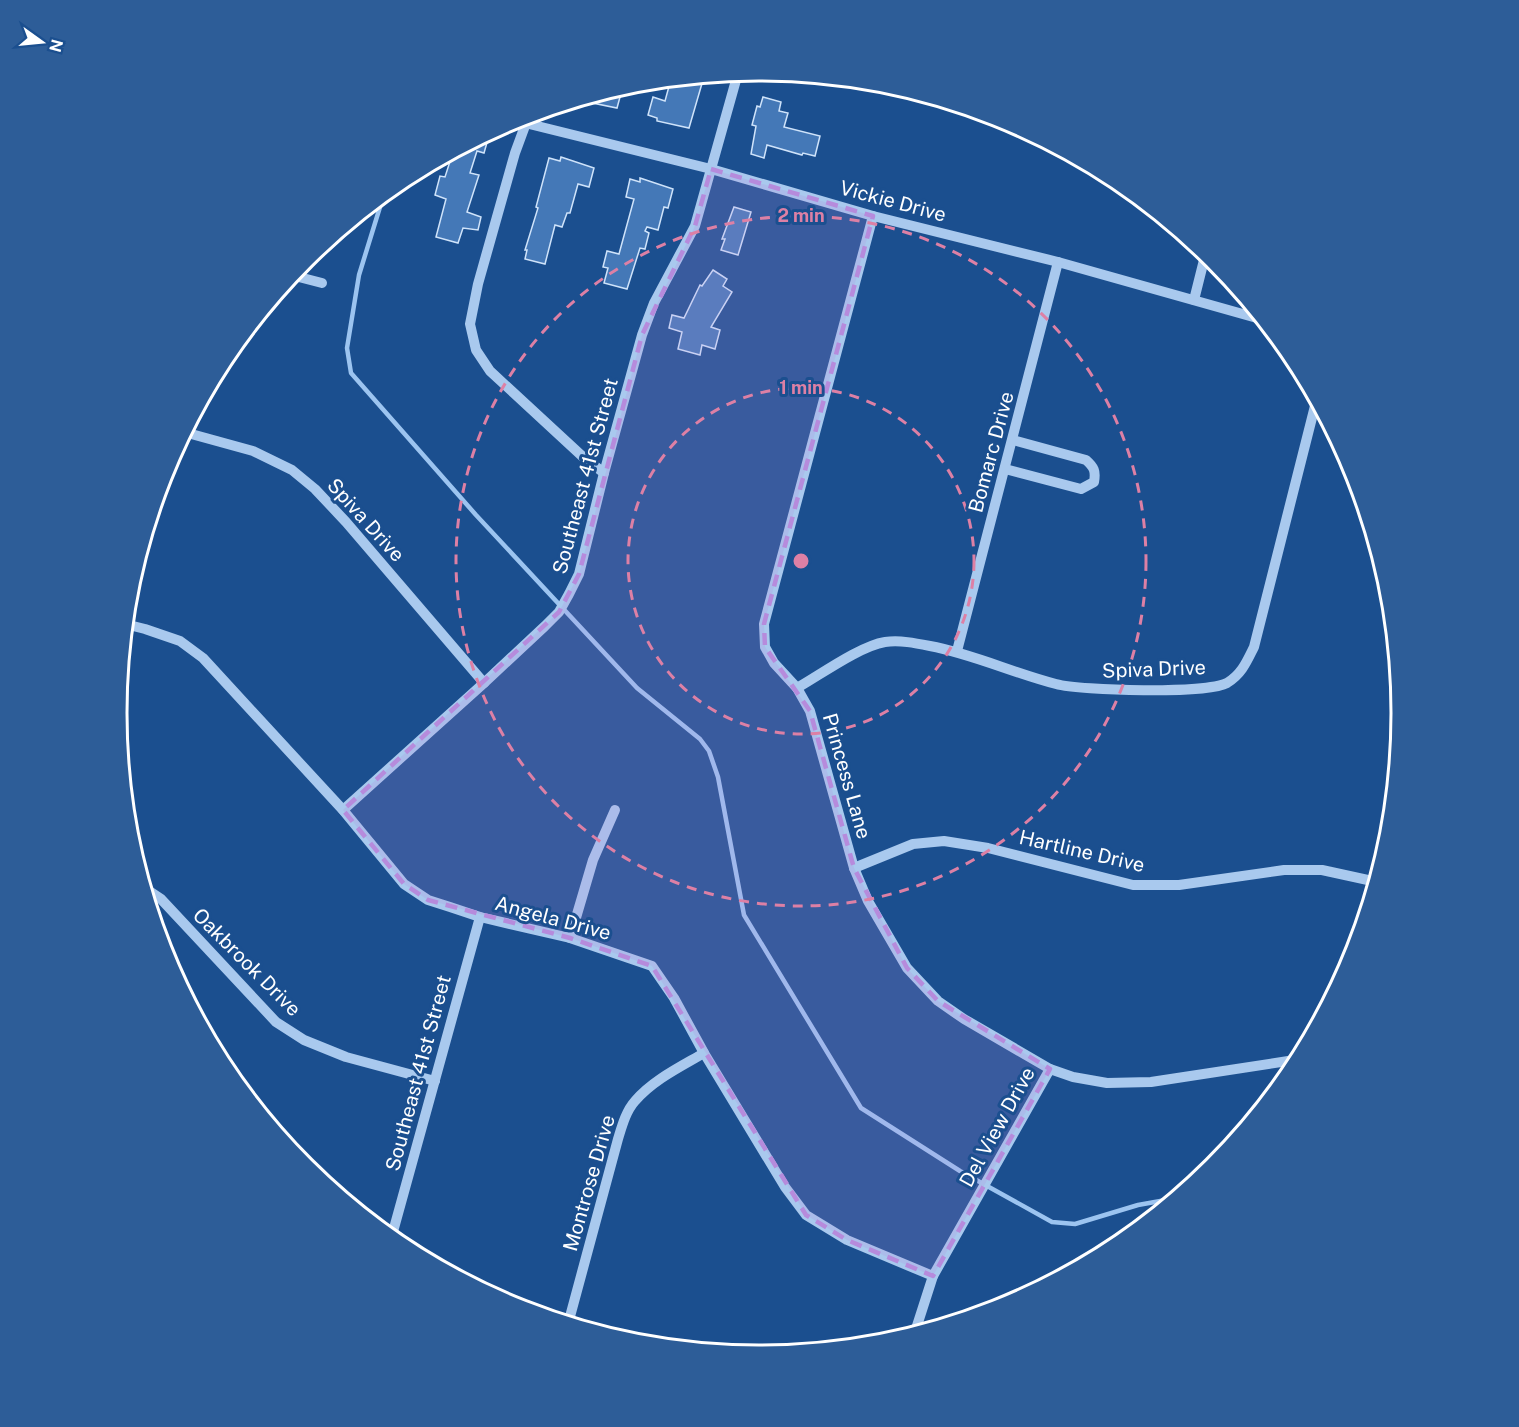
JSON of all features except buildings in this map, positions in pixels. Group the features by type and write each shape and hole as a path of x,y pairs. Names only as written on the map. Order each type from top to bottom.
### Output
{"street":[{"name":"Southeast 41st Street","path":"343,810 559,612 579,574 642,335 654,303 695,226 736,82"},
{"name":"Vickie Drive","path":"538,122 873,216 1058,262 1252,316"},
{"path":"525,126 515,153 478,284 470,324 476,350 490,371 582,456 604,473"},
{"name":"Princess Lane","path":"873,216 764,624 765,647 774,663 797,688 810,711 854,868 868,901 907,968 938,1001 964,1019 1050,1069"},
{"name":"Bomarc Drive","path":"957,651 1058,262"},
{"path":"1194,300 1203,263"},
{"path":"301,278 322,283"},
{"name":"Spiva Drive","path":"797,688 862,650 884,642 908,641 957,651 1058,685 1100,689 1196,689 1226,683 1244,669 1254,647 1314,410"},
{"name":"Spiva Drive","path":"192,434 253,451 292,470 315,489 484,683"},
{"path":"1005,469 1081,489 1094,482 1096,473 1093,466 1086,460 1013,440"},
{"name":"Angela Drive","path":"133,626 180,641 203,658 343,810 404,884 428,900 480,917 570,938 652,966 674,998 704,1053 785,1187 806,1215 847,1240 933,1276"},
{"path":"570,938 593,860 615,810"},
{"name":"Hartline Drive","path":"854,868 913,844 944,841 988,848 1134,885 1179,885 1284,870 1322,870 1369,880"},
{"name":"Oakbrook Drive","path":"154,894 276,1022 304,1040 346,1057 435,1081"},
{"name":"Southeast 41st Street","path":"395,1230 480,917"},
{"name":"Montrose Drive","path":"570,1316 626,1116 634,1102 645,1091 667,1074 704,1053"},
{"name":"Del View Drive","path":"917,1325 933,1276 1050,1069 1073,1077 1107,1083 1151,1082 1287,1061"}],"highlighted area":[{"path":"711,169 873,216 764,624 765,647 810,711 854,868 907,968 938,1001 1050,1069 933,1276 847,1240 806,1215 652,966 570,938 428,900 404,884 343,810 559,612 579,574 642,335 695,226"}],"waterway":[{"path":"380,208 359,275 347,348 351,373 476,515 637,688 700,739 709,751 718,777 744,915 861,1108 960,1171 1052,1222 1075,1224 1138,1205 1163,1201"}]}
